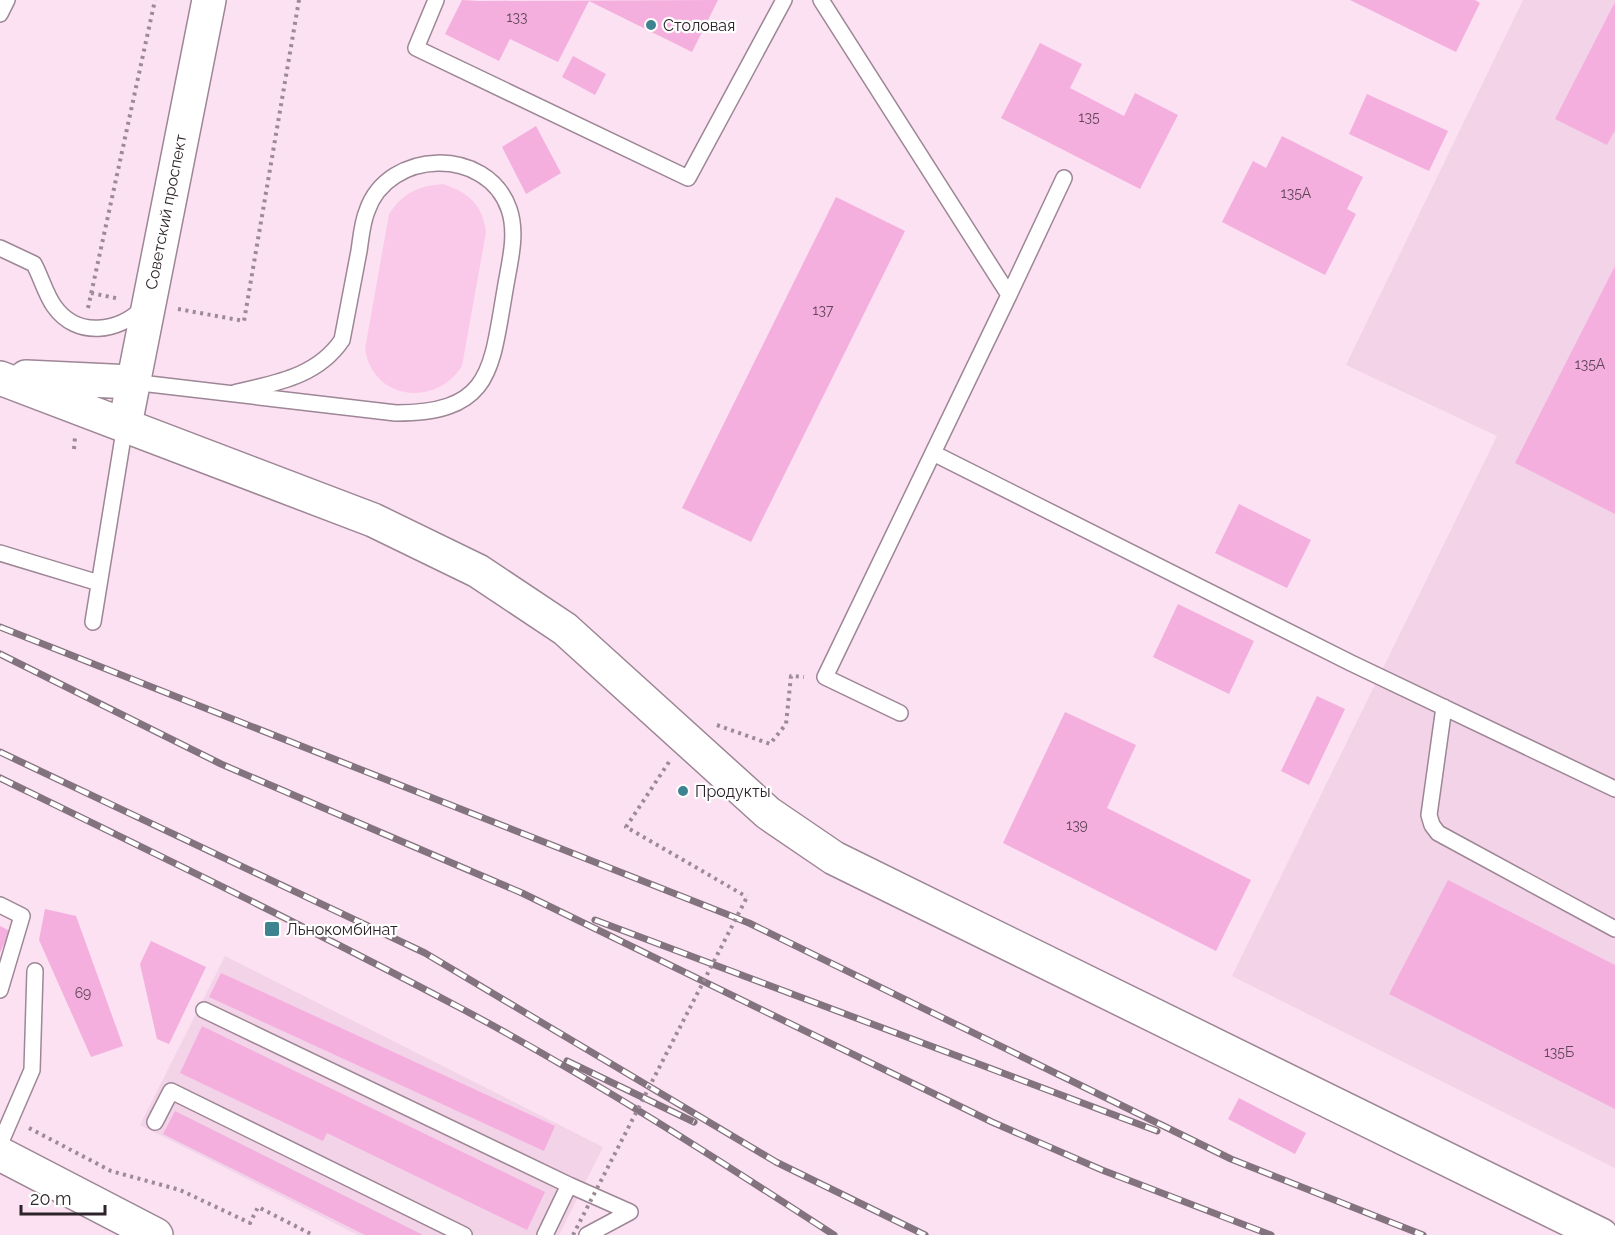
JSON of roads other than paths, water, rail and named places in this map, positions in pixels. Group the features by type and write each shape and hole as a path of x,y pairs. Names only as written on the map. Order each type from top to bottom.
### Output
{"street":[{"name":"Советский проспект","path":"125,424 147,303 209,0"},
{"path":"0,377 132,382"},
{"path":"0,377 373,520 478,571 565,629 768,813 834,858 1601,1235"},
{"path":"0,1154 156,1235"}],"lane":[{"path":"0,14 7,0"},
{"path":"436,0 416,48 688,178 784,0"},
{"path":"821,0 1009,295"},
{"path":"132,382 396,412 427,412 454,406 475,390 489,369 514,236 509,208 495,187 474,170 447,163 424,163 402,170 381,187 367,210 342,340 332,356 309,371 281,382 234,393"},
{"path":"900,712 825,677 1064,178"},
{"path":"0,248 14,252 34,264 53,306 68,320 84,328 102,329 117,326 132,318 147,303"},
{"path":"93,622 125,424"},
{"path":"933,453 1341,658 1615,789"},
{"path":"0,553 99,583"},
{"path":"1444,706 1429,816 1438,833 1615,929"},
{"path":"0,905 22,916 0,990"},
{"path":"0,1144 32,1070 35,971"},
{"path":"204,1010 630,1212 587,1235"},
{"path":"155,1122 171,1091 464,1235"},
{"path":"545,1235 569,1185"}],"railway":[{"path":"0,627 749,923 1231,1159 1423,1235"},
{"path":"0,654 221,764 522,893 992,1122 1102,1170 1271,1235"},
{"path":"0,752 425,953 776,1162 925,1235"},
{"path":"0,778 466,1011 607,1091 834,1235"},
{"path":"595,920 1157,1131"},
{"path":"567,1061 694,1122"}],"place":[{"name":"Столовая","path":"651,25"},
{"name":"Продукты","path":"683,791"},
{"name":"Льнокомбинат","path":"272,929"}]}
